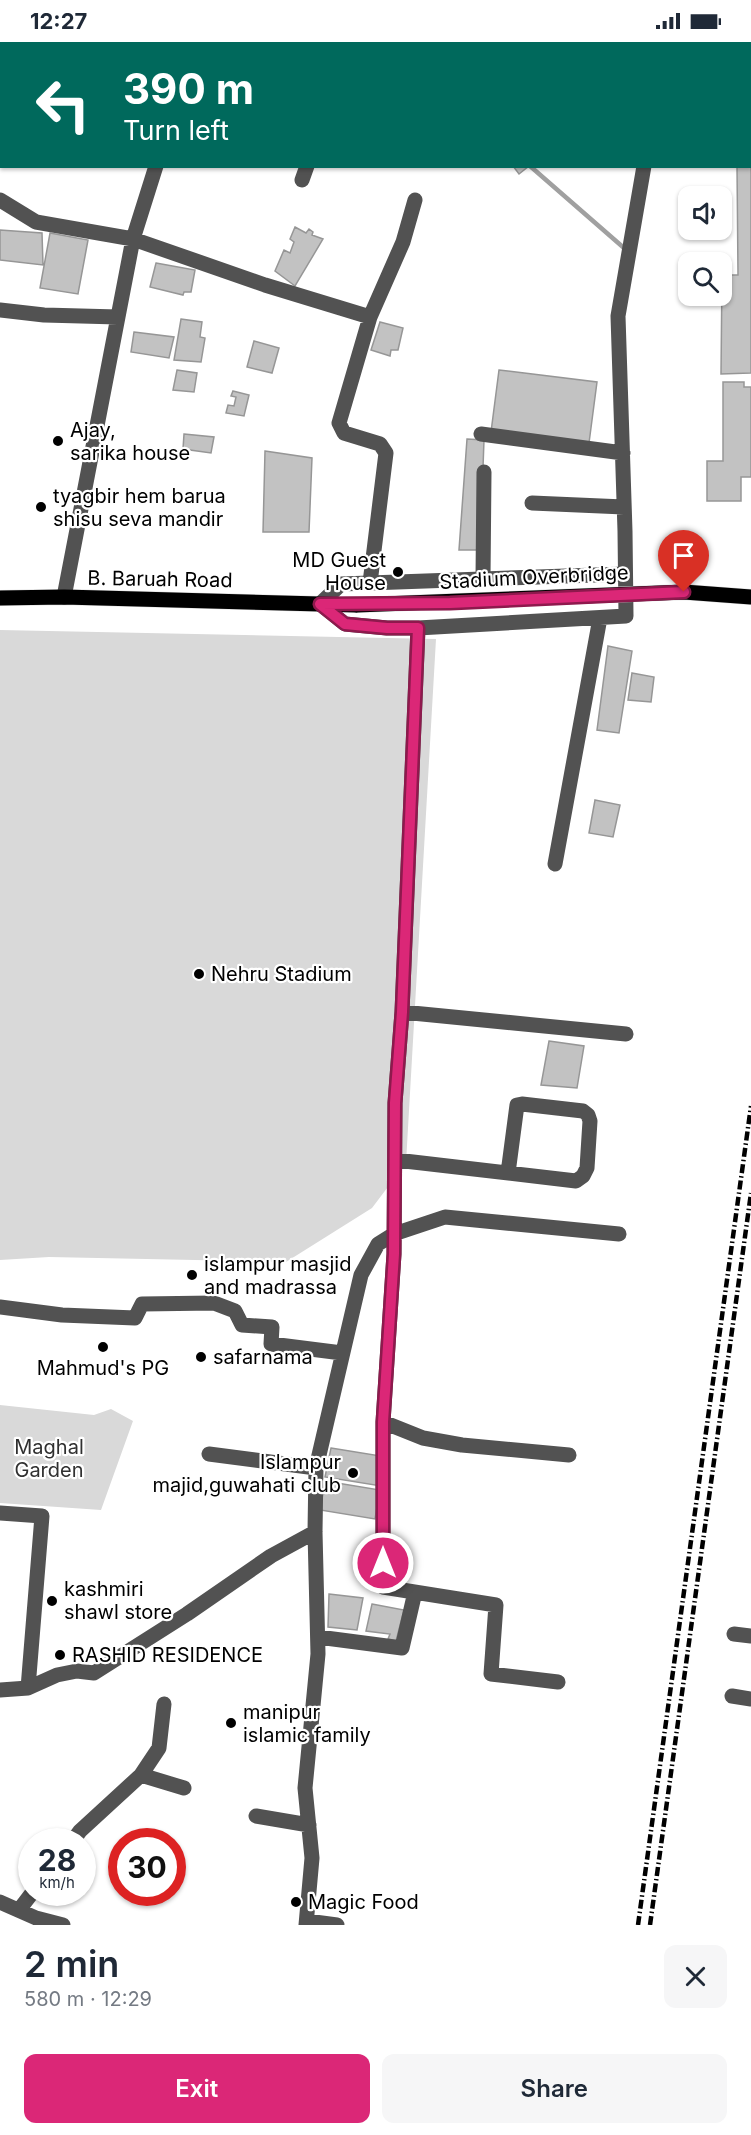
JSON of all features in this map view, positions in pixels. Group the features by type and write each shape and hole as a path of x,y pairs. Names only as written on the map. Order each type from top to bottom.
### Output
{"main road":[{"name":"Stadium Overbridge","path":"320,604 357,605 684,592 751,597"},
{"name":"B. Baruah Road","path":"0,598 64,597 320,604"}],"street":[{"path":"64,597 133,239 155,168"},
{"path":"625,574 341,584 320,604 345,624 387,628 626,616 624,507 618,315 644,168"},
{"path":"0,200 36,222 133,239 265,285 370,317"},
{"path":"370,583 386,453 380,444 344,433 339,423 370,317 403,242 415,200"},
{"path":"0,310 44,315 118,316"},
{"path":"481,434 622,453"},
{"path":"483,579 484,472"},
{"path":"532,503 624,507"},
{"path":"555,864 600,618"},
{"path":"418,628 402,1012 395,1103 394,1234 383,1422 383,1587 496,1605 491,1674 558,1683"},
{"path":"402,1012 626,1034"},
{"path":"396,1160 576,1181 583,1176 587,1168 590,1121 588,1115 583,1111 517,1105 508,1173"},
{"path":"337,1925 307,1923 312,1858 305,1788 318,1654 316,1468 361,1275 378,1244 394,1234 445,1217 619,1234"},
{"path":"0,1307 62,1315 135,1318 142,1304 214,1303 235,1311 242,1325 272,1327 271,1344 342,1353"},
{"path":"383,1422 423,1437 462,1445 569,1455"},
{"path":"209,1454 316,1468"},
{"path":"0,1513 42,1516 28,1688"},
{"path":"0,1690 28,1688 57,1675 76,1671 94,1673 187,1614 271,1556 315,1532"},
{"path":"318,1637 402,1648 415,1592"},
{"path":"734,1634 751,1636"},
{"path":"732,1696 751,1699"},
{"path":"83,1828 141,1775 159,1748 164,1704"},
{"path":"141,1775 184,1788"},
{"path":"256,1816 309,1825"},
{"path":"0,1902 36,1918 63,1925"},
{"path":"19,1910 22,1906"}],"green space":[{"name":"Nehru Stadium","path":"0,630 436,639 406,1163 372,1208 286,1262 49,1257 0,1260"},
{"name":"Maghal Garden","path":"0,1405 94,1415 111,1409 133,1421 101,1510 0,1503"}],"building":[{"path":"514,168 526,168 519,174"},
{"path":"737,168 751,168 751,373 721,374 722,306 732,306 732,275 738,275"},
{"path":"295,227 306,233 309,229 313,232 312,235 323,239 295,286 275,271 284,250 290,253 294,242 290,239"},
{"path":"0,230 42,233 43,265 0,260"},
{"path":"50,233 88,240 78,294 40,288"},
{"path":"156,263 195,270 191,292 184,292 183,295 150,287"},
{"path":"181,319 202,322 200,337 205,338 201,362 174,360"},
{"path":"380,322 403,328 398,350 391,350 390,356 371,350"},
{"path":"134,332 174,337 169,358 131,352"},
{"path":"254,341 279,348 272,373 247,367"},
{"path":"177,370 197,373 194,392 173,390"},
{"path":"499,370 597,382 589,443 491,432"},
{"path":"723,382 744,382 744,387 751,387 751,477 741,477 741,501 707,501 707,461 723,461"},
{"path":"233,391 249,395 244,416 226,413 228,405 234,406 236,397 231,396"},
{"path":"184,434 214,437 211,453 183,449"},
{"path":"467,439 484,440 480,550 459,550"},
{"path":"265,451 312,458 309,532 263,532"},
{"path":"608,646 632,651 619,733 597,730"},
{"path":"632,673 654,677 651,702 628,700"},
{"path":"595,800 620,805 613,837 589,833"},
{"path":"549,1041 584,1046 577,1088 541,1085"},
{"path":"331,1448 387,1457 381,1486 325,1477"},
{"path":"325,1481 380,1490 375,1519 320,1510"},
{"path":"329,1594 363,1598 357,1630 328,1627"},
{"path":"372,1604 404,1610 396,1641 388,1639 390,1634 366,1631"}],"waterway":[{"path":"532,168 624,248"}],"railway":[{"path":"638,1925 751,1106"},
{"path":"650,1925 751,1193"}],"place":[{"name":"Ajay, sarika house","path":"58,441"},
{"name":"tyagbir hem barua shisu seva mandir","path":"41,507"},
{"name":"MD Guest House","path":"398,572"},
{"name":"Nehru Stadium","path":"199,974"},
{"name":"islampur masjid and madrassa","path":"192,1275"},
{"name":"Mahmud's PG","path":"103,1347"},
{"name":"safarnama","path":"201,1357"},
{"name":"Islampur majid,guwahati club","path":"353,1473"},
{"name":"kashmiri shawl store","path":"52,1601"},
{"name":"RASHID RESIDENCE","path":"60,1655"},
{"name":"manipur islamic family","path":"231,1723"},
{"name":"Magic Food","path":"296,1902"}],"route":[{"path":"383,1563 383,1422 394,1254 395,1103 402,1012 418,628 345,624 320,604 450,603 684,592"}]}
